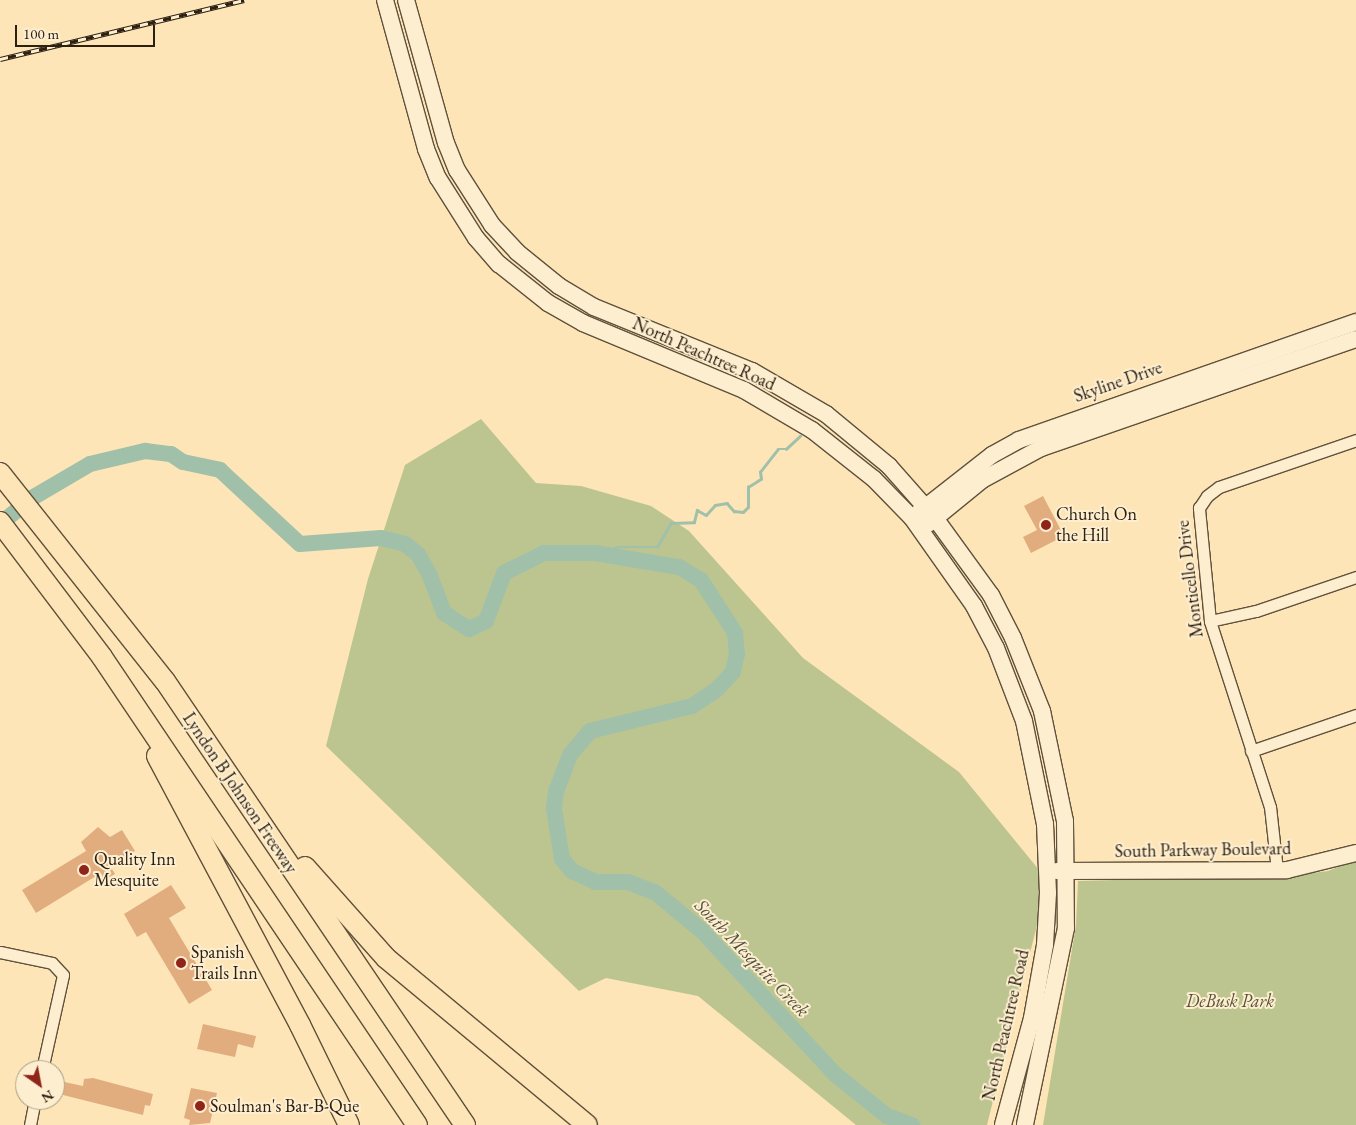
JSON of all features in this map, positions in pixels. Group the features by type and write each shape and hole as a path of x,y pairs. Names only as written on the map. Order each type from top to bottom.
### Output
{"highway":[{"name":"Lyndon B Johnson Freeway","path":"2,475 165,681 465,1125"},
{"path":"0,522 27,556 139,713 417,1125"},
{"path":"165,681 345,916 411,980 587,1125"},
{"path":"139,713 164,773 300,1024 346,1122"}],"main road":[{"name":"North Peachtree Road","path":"385,0 435,171 458,211 499,264 548,303 583,323 744,390 812,430 874,479 917,523 974,606 1011,684 1040,788 1048,871 1045,945 1003,1125"},
{"name":"North Peachtree Road","path":"406,0 446,143 458,170 492,225 517,252 559,286 594,307 752,371 826,414 889,466 930,512 991,595 1031,681 1059,779 1068,871 1065,937 1025,1125"},
{"name":"Skyline Drive","path":"917,523 930,512 982,480 1041,448 1330,339 1356,322"},
{"name":"Skyline Drive","path":"1330,339 1356,339"},
{"path":"744,390 752,371"},
{"name":"South Parkway Boulevard","path":"1048,871 1277,870 1308,867 1356,852"}],"street":[{"name":"Monticello Drive","path":"1277,870 1272,813 1210,621 1200,508 1207,496 1220,488 1356,440"},
{"path":"1210,621 1256,611 1356,577"},
{"path":"1251,751 1356,714"},
{"path":"0,952 52,963 63,975 44,1060"},
{"path":"30,1125 34,1110"}],"green space":[{"path":"481,419 536,483 581,486 651,506 689,531 803,658 959,772 1048,881 987,1125 856,1125 698,996 606,978 579,991 326,746 368,579 405,465"},
{"name":"DeBusk Park","path":"1356,860 1356,1125 1043,1125 1076,925 1078,881 1296,875 1328,871"}],"building":[{"name":"Church On the Hill","path":"1043,496 1064,536 1031,553 1023,537 1037,530 1024,506"},
{"name":"Quality Inn Mesquite","path":"98,827 110,837 122,830 135,851 110,866 115,874 104,880 101,873 36,913 22,890 86,851 81,842"},
{"name":"Spanish Trails Inn","path":"171,885 186,908 169,918 212,990 189,1004 146,932 137,937 124,914"},
{"name":"Spanish Trails Inn","path":"203,1024 256,1036 253,1048 238,1044 235,1057 197,1049"},
{"path":"93,1078 153,1094 150,1106 145,1105 143,1115 65,1096 65,1082 83,1086 84,1079"},
{"name":"Soulman's Bar-B-Que","path":"191,1088 217,1093 210,1123 189,1125 190,1120 184,1118"}],"waterway":[{"path":"599,554 617,547 657,547 671,523 694,522 697,510 706,515 715,505 727,503 734,511 743,512 748,507 748,487 761,479 760,472 778,449 786,449 800,436"},
{"name":"South Mesquite Creek","path":"0,524 32,498 90,464 145,451 171,454 183,462 220,470 300,544 381,538 405,544 418,554 430,576 444,613 469,629 486,621 504,573 544,553 595,553 679,567 701,580 735,633 737,654 733,672 716,690 692,706 590,731 570,755 556,791 554,808 562,859 572,871 596,882 628,882 656,893 702,931 836,1075 887,1116 912,1125"}],"railway":[{"path":"0,59 244,0"}],"place":[{"name":"Church On the Hill","path":"1046,525"},
{"name":"Quality Inn Mesquite","path":"84,870"},
{"name":"Spanish Trails Inn","path":"181,963"},
{"name":"Soulman's Bar-B-Que","path":"200,1106"}]}
